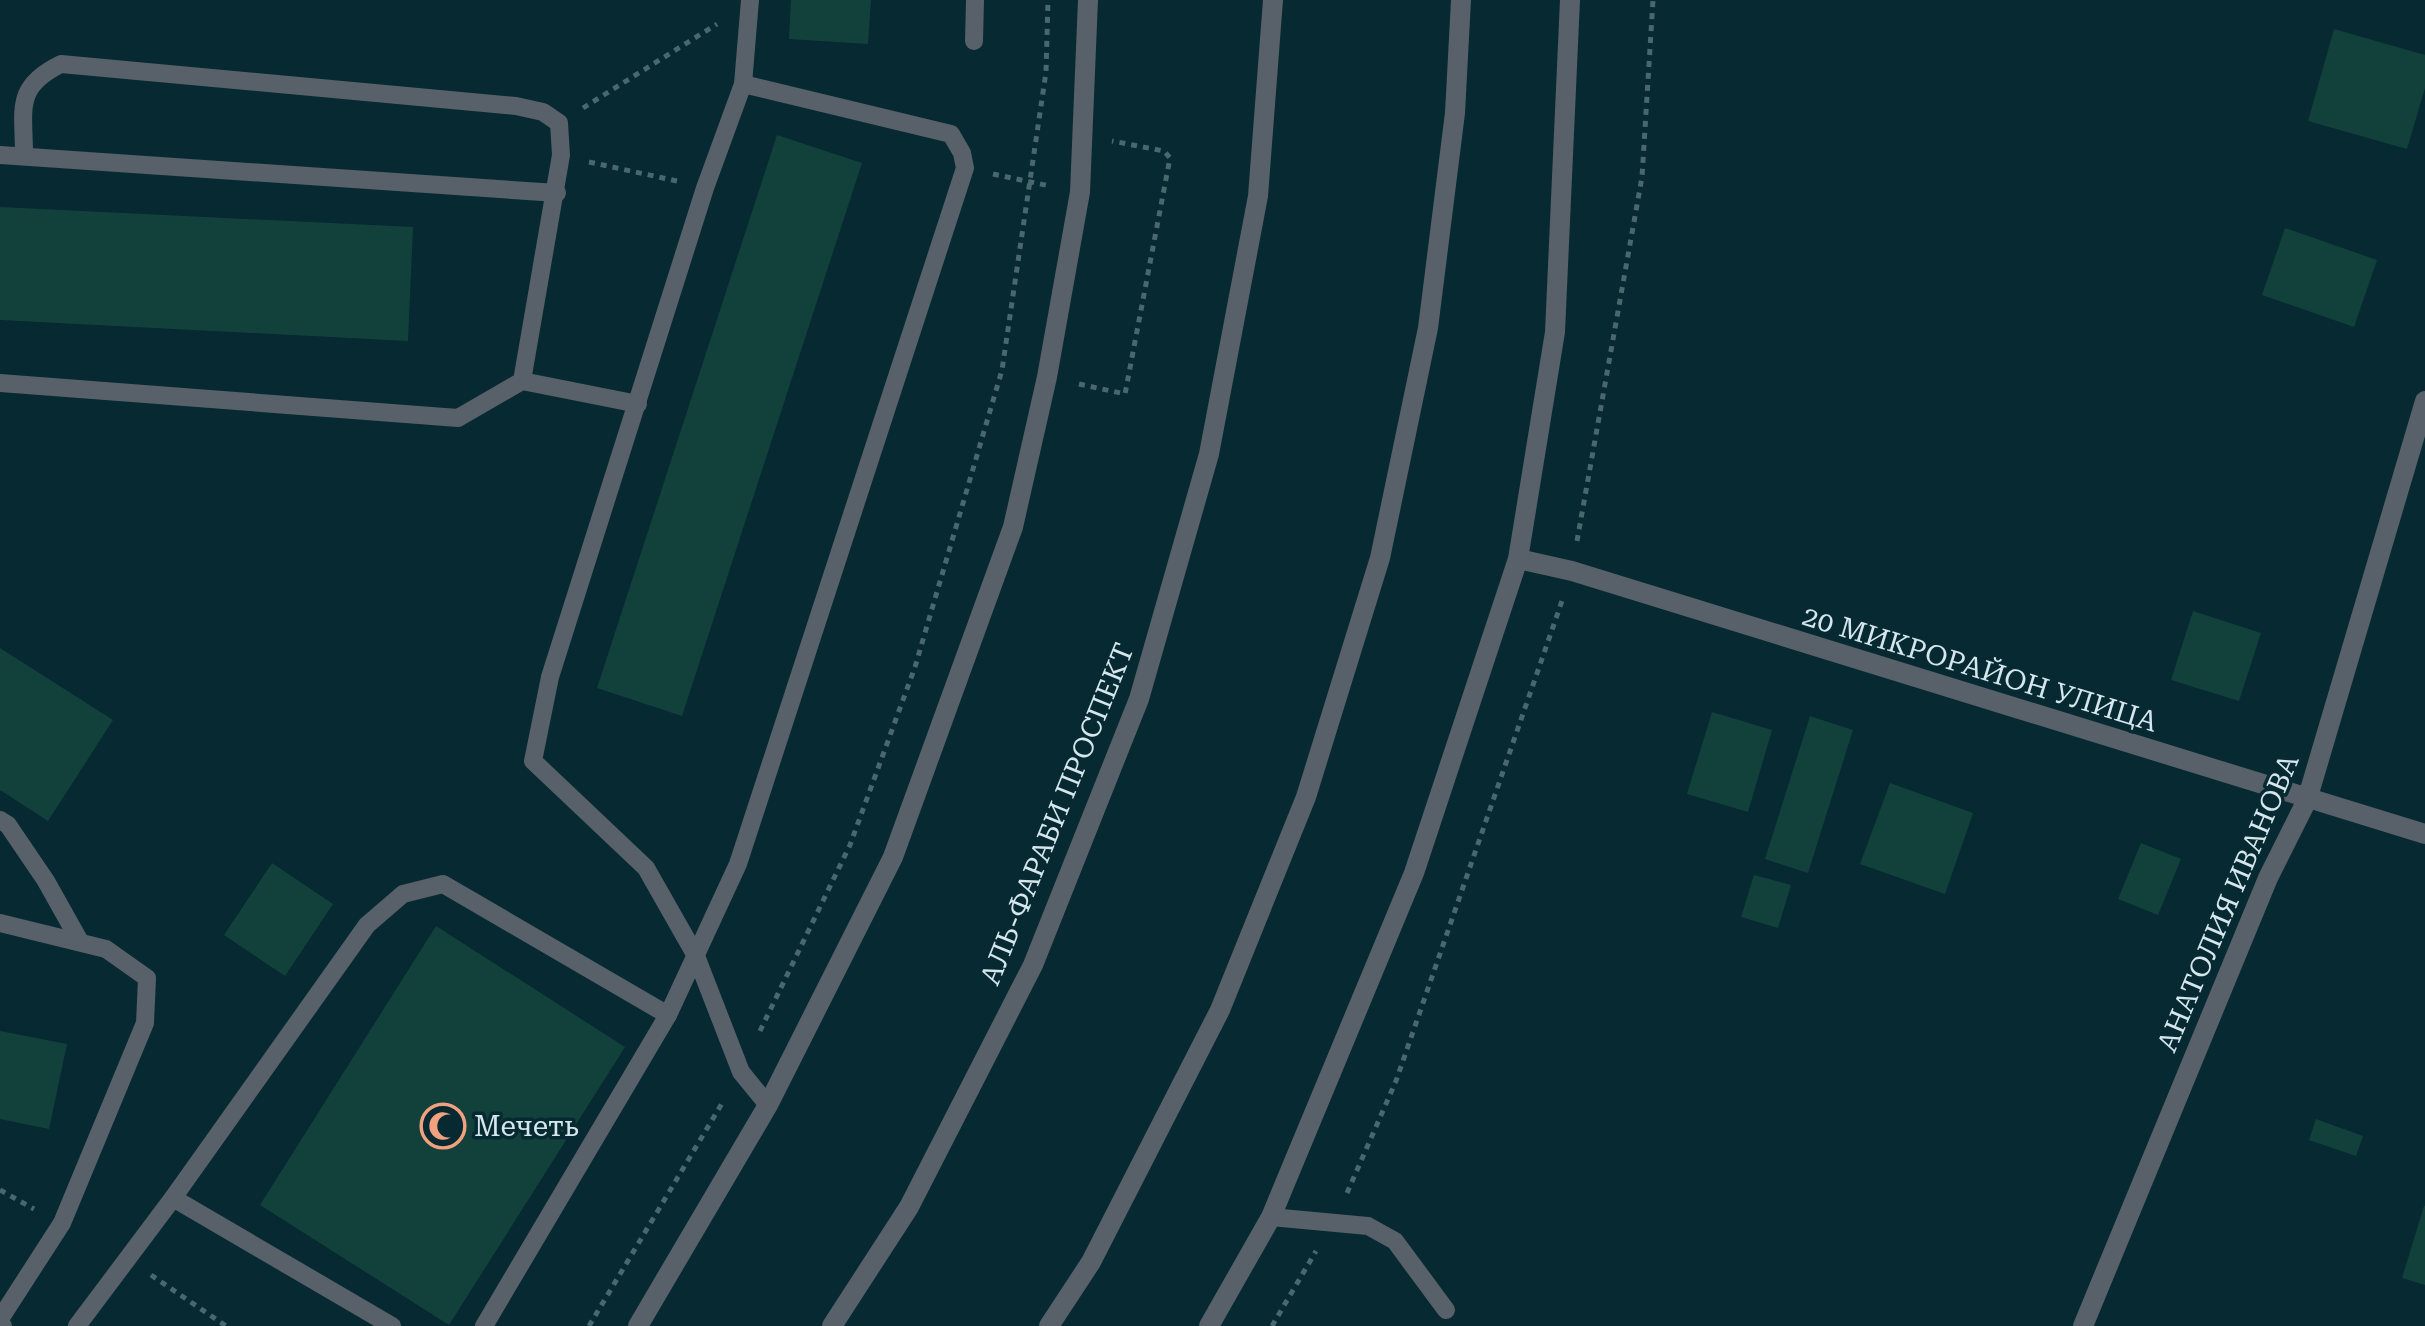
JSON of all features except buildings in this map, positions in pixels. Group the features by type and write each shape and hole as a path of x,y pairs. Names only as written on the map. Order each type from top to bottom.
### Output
{"street":[{"path":"638,1326 768,1105 893,857 1013,527 1047,377 1080,192 1088,0"},
{"name":"АЛЬ-ФАРАБИ ПРОСПЕКТ","path":"832,1326 909,1207 1033,965 1139,699 1209,454 1258,196 1273,0"},
{"path":"1049,1326 1091,1262 1220,1010 1306,797 1376,573 1428,328 1455,113 1461,0"},
{"path":"1209,1326 1271,1217 1414,873 1518,559 1555,332 1570,0"},
{"name":"АНАТОЛИЯ ИВАНОВА","path":"2083,1326 2268,878 2307,800 2425,401"},
{"name":"20 МИКРОРАЙОН УЛИЦА","path":"1518,559 1572,571 2425,834"}],"lane":[{"path":"974,41 975,0"},
{"path":"750,2 743,84 705,188 550,677 533,761 646,868 696,956 741,1072 768,1105"},
{"path":"24,155 25,97 38,75 61,64 516,106 543,112 559,123 561,155 557,193 522,381"},
{"path":"484,1326 668,1015 738,864 965,168 962,153 951,134 743,84"},
{"path":"0,155 557,193"},
{"path":"0,383 458,418 522,381 638,404"},
{"path":"0,820 8,825 46,881 79,940"},
{"path":"77,1326 173,1198 367,925 403,894 443,884 668,1015"},
{"path":"0,923 106,949 147,978 145,1023 62,1223 1,1323"},
{"path":"173,1198 392,1326"},
{"path":"1271,1217 1368,1226 1395,1241 1446,1310"}],"path":[{"path":"589,1326 741,1072 850,845 915,667 1002,370 1046,72 1048,0"},
{"path":"559,123 750,2"},
{"path":"1047,377 1125,394 1170,158 1164,151 1082,135"},
{"path":"561,155 705,188"},
{"path":"965,168 1080,192"}],"place":[{"name":"Мечеть","path":"443,1126"}]}
